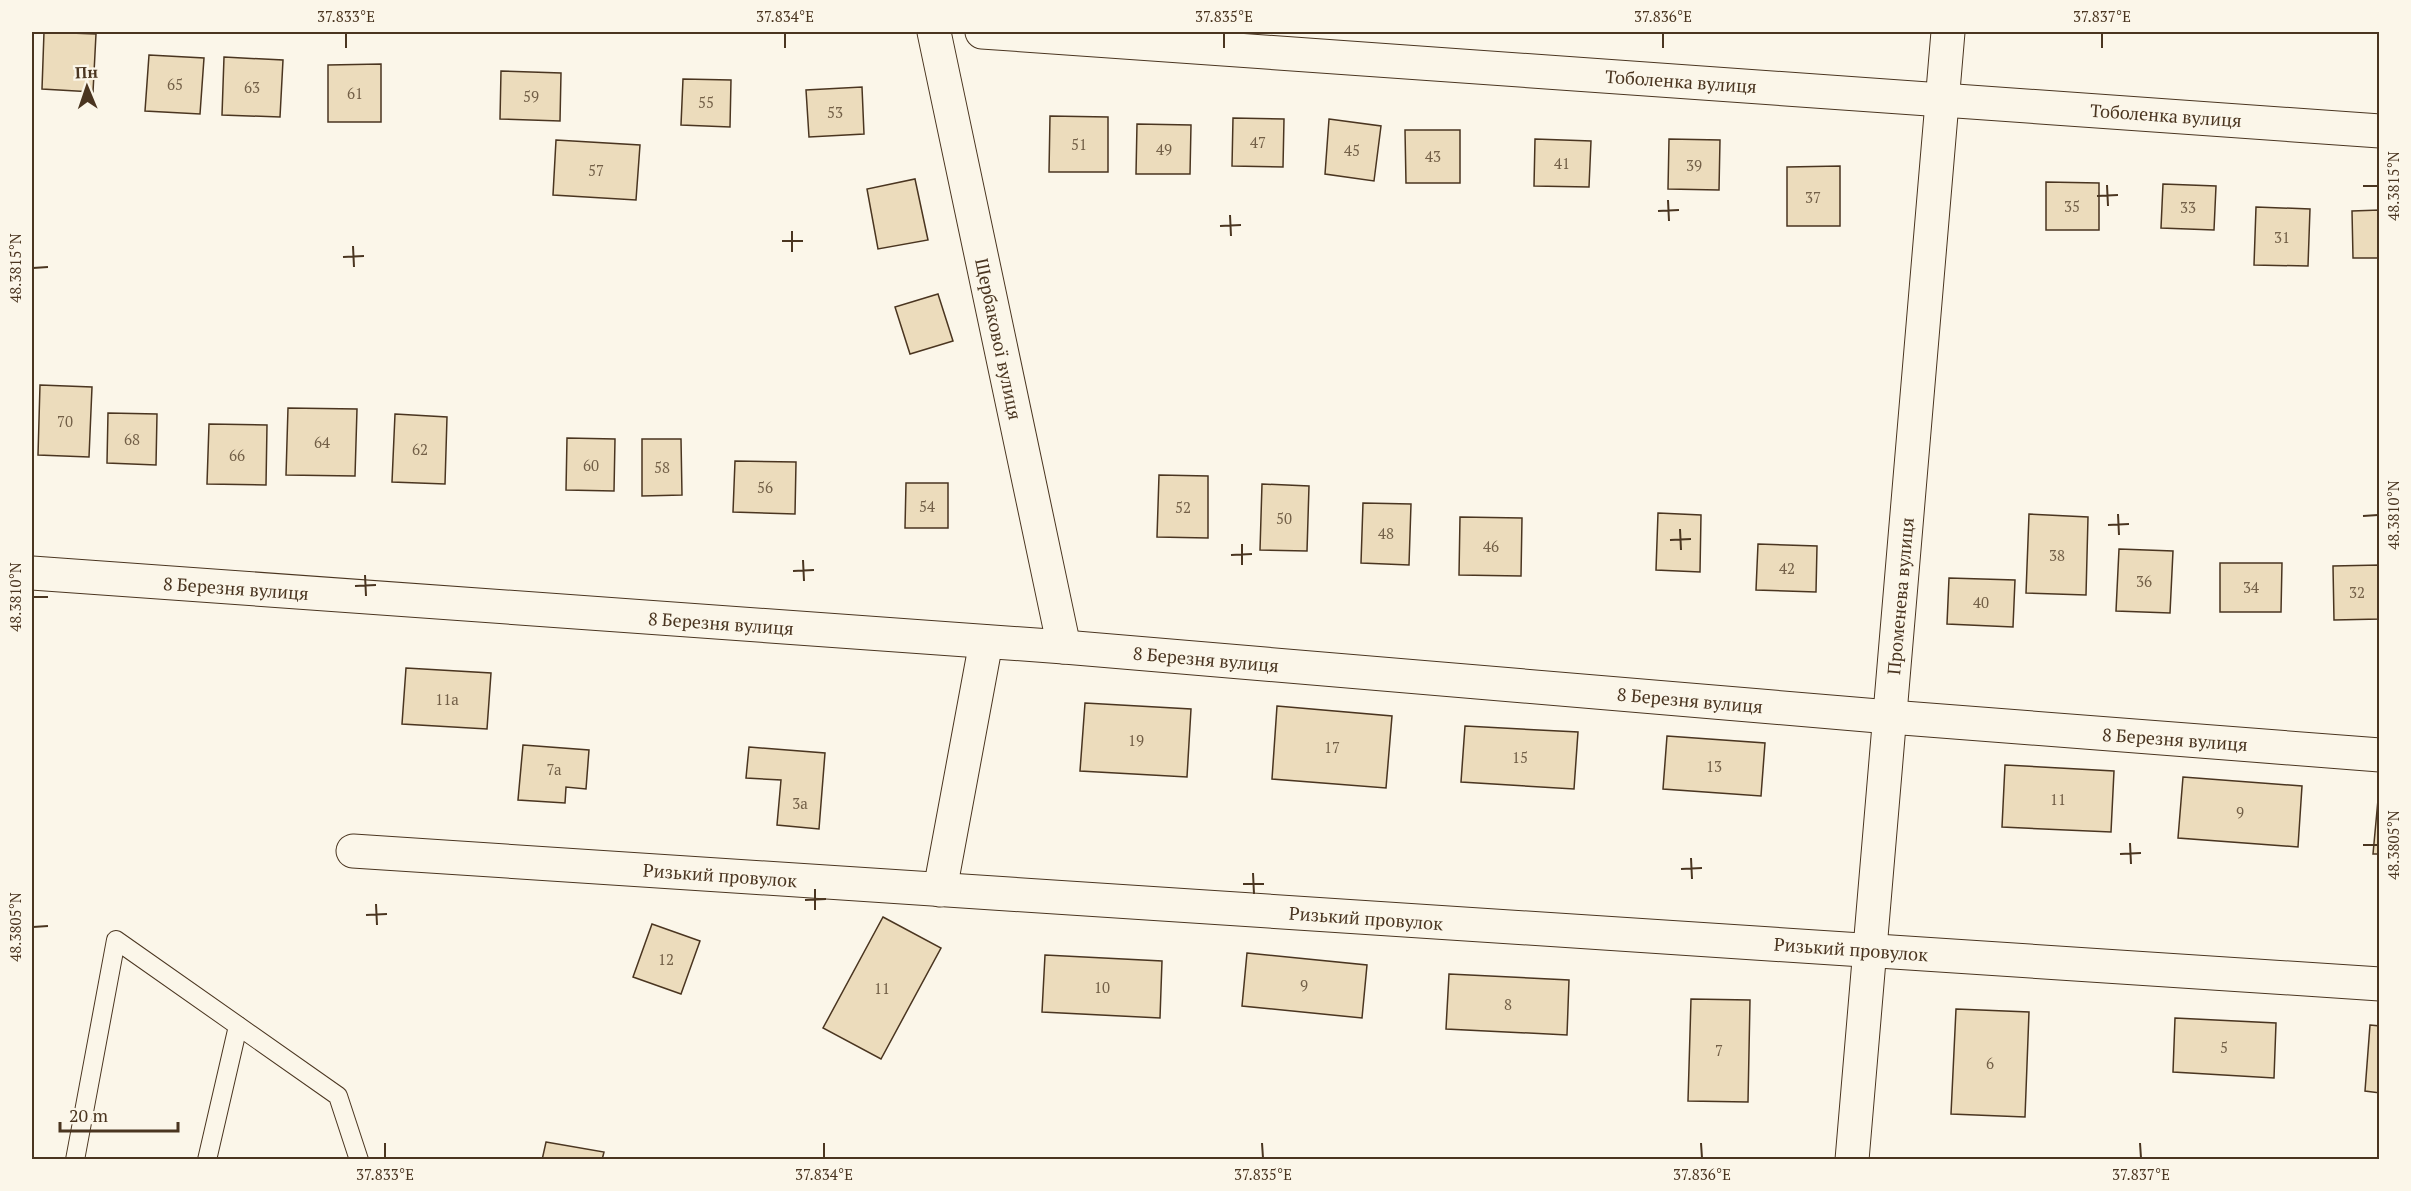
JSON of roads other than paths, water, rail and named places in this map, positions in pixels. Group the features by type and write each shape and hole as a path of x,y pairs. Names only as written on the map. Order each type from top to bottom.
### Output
{"street":[{"name":"Щербакової вулиця","path":"934,32 1064,647"},
{"name":"Тоболенка вулиця","path":"982,32 2379,131"},
{"name":"Променева вулиця","path":"1852,1160 1948,32"},
{"name":"8 Березня вулиця","path":"32,573 1064,647 1890,717 2379,755"},
{"path":"940,890 986,642"},
{"name":"Ризький провулок","path":"353,851 2379,984"}],"lane":[{"path":"75,1160 116,940 338,1096 359,1160"},
{"path":"207,1160 238,1026"}]}
